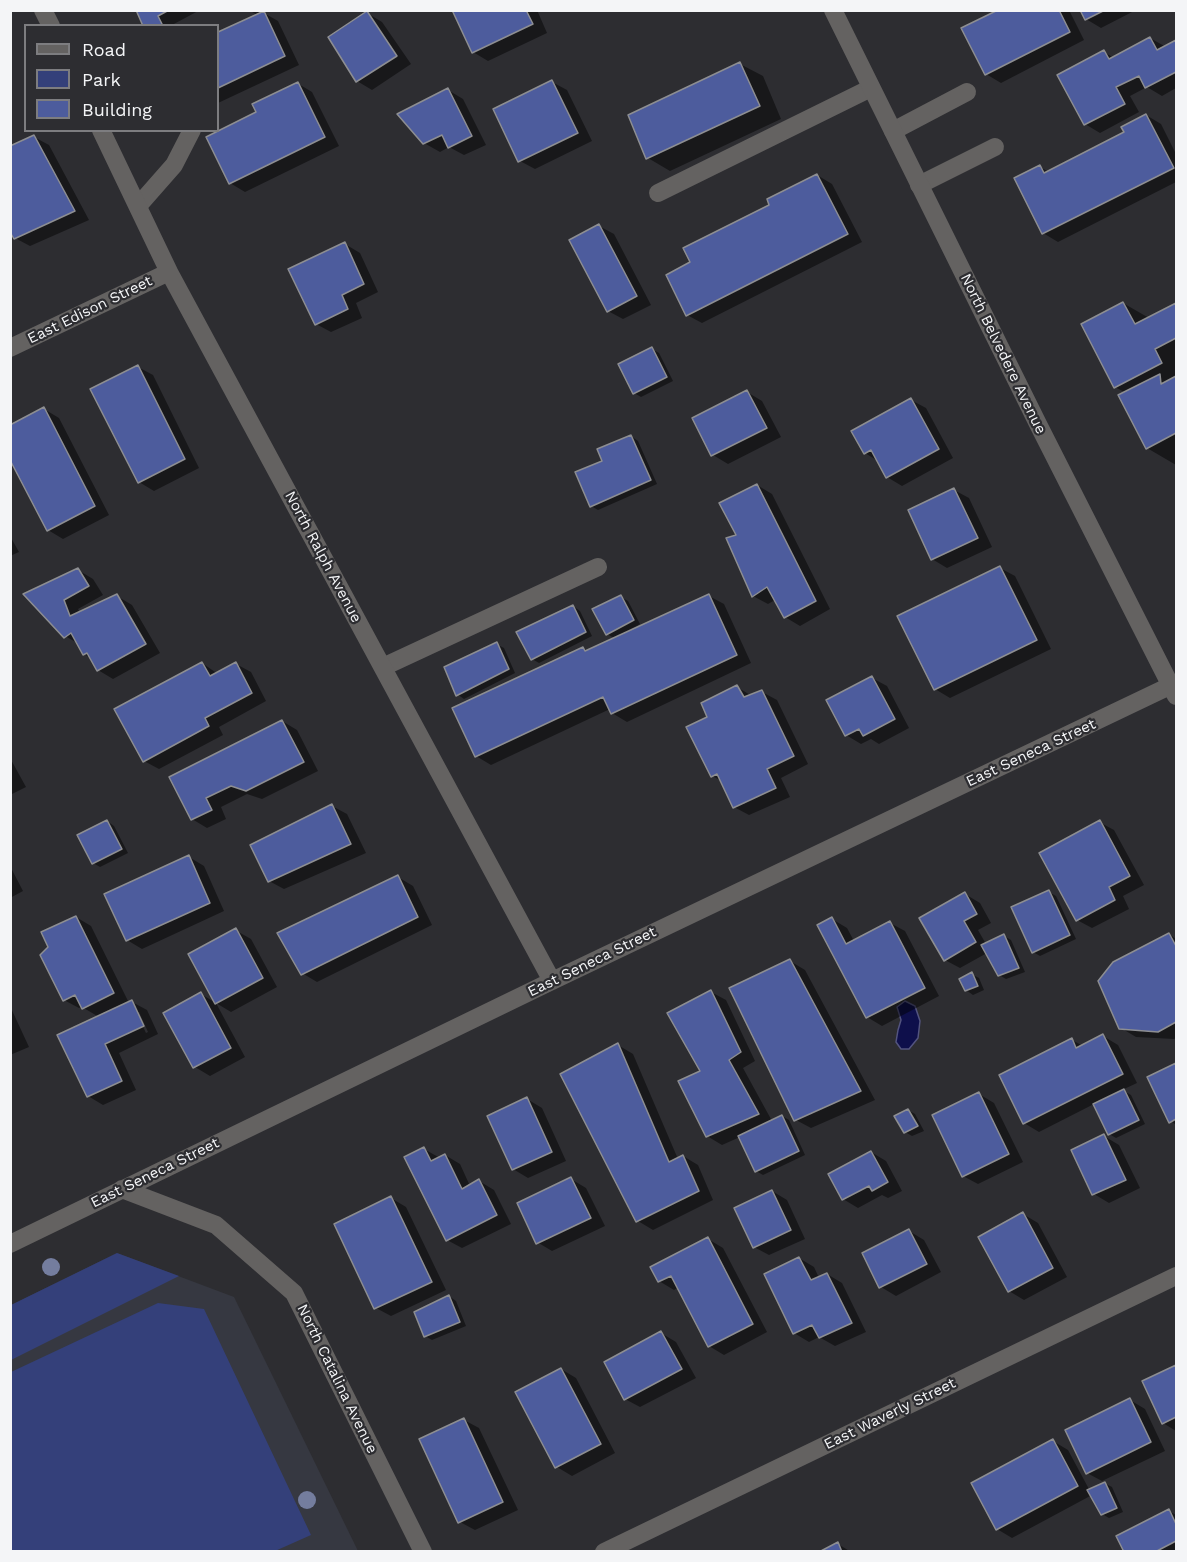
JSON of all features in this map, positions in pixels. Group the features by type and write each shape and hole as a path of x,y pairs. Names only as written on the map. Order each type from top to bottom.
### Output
{"street":[{"path":"43,10 50,24"},
{"name":"North Belvedere Avenue","path":"833,10 1038,424 1175,688"},
{"path":"658,193 871,88"},
{"path":"893,131 967,92"},
{"name":"North Ralph Avenue","path":"102,132 169,272 552,981"},
{"path":"138,206 174,165 191,132"},
{"path":"919,185 995,147"},
{"name":"East Edison Street","path":"10,348 169,272"},
{"path":"383,667 598,567"},
{"name":"East Seneca Street","path":"10,1244 552,981 1175,688"},
{"name":"North Catalina Avenue","path":"122,1189 216,1225 294,1293 423,1551"},
{"name":"East Waverly Street","path":"604,1551 1176,1276"}],"shaded area":[{"path":"905,1001 915,1006 920,1021 918,1038 909,1049 901,1049 896,1042 901,1020 897,1007"},
{"path":"117,1253 234,1297 358,1551 11,1552 11,1305"}],"green space":[{"path":"117,1253 179,1276 11,1360 11,1305"},
{"path":"158,1303 204,1309 311,1535 275,1551 11,1551 11,1372"}],"building":[{"path":"136,10 169,10 158,16 162,24 142,24"},
{"path":"452,10 526,10 533,24 472,53"},
{"path":"998,10 1059,10 1070,32 985,75 961,28"},
{"path":"1080,10 1105,10 1085,20"},
{"path":"264,11 285,56 219,88 219,32"},
{"path":"367,11 397,56 356,82 328,37"},
{"path":"1150,37 1157,50 1176,40 1176,72 1145,88 1139,76 1116,87 1125,104 1084,125 1057,75 1104,50 1109,59"},
{"path":"740,62 760,106 646,159 628,115"},
{"path":"552,80 578,133 518,162 493,109"},
{"path":"298,82 325,137 229,184 206,137 256,112 252,104"},
{"path":"448,88 472,136 448,148 442,135 423,144 397,114"},
{"path":"1146,114 1174,168 1042,234 1014,178 1040,165 1044,173 1124,132 1121,127"},
{"path":"34,135 75,211 14,239 10,232 10,146"},
{"path":"817,174 848,234 686,316 666,275 690,262 683,248 769,205 767,199"},
{"path":"599,224 637,296 607,312 569,240"},
{"path":"345,242 364,284 342,295 348,309 315,325 288,269"},
{"path":"1123,302 1135,324 1176,303 1176,338 1155,349 1162,363 1114,388 1081,324"},
{"path":"652,347 667,377 633,394 618,364"},
{"path":"138,365 185,459 138,483 90,389"},
{"path":"1160,374 1161,384 1176,376 1176,433 1146,449 1118,395"},
{"path":"747,390 767,428 711,456 692,418"},
{"path":"911,398 939,449 886,478 871,450 864,454 851,431"},
{"path":"44,407 95,506 47,531 10,460 10,425"},
{"path":"631,435 651,480 590,507 575,472 602,461 597,449"},
{"path":"757,484 816,601 784,618 767,587 752,597 726,538 736,535 719,503"},
{"path":"954,488 978,538 931,560 908,510"},
{"path":"1000,566 1037,640 934,690 897,616"},
{"path":"78,568 89,586 64,600 70,616 117,594 146,644 97,671 87,653 83,655 71,633 64,638 23,594"},
{"path":"709,594 737,655 611,714 603,697 475,757 452,708 583,647 585,651"},
{"path":"621,595 634,620 606,635 592,609"},
{"path":"573,605 586,632 531,660 516,632"},
{"path":"497,642 509,669 456,696 444,667"},
{"path":"202,662 210,676 236,662 252,693 205,718 209,726 143,762 114,709"},
{"path":"872,676 895,719 863,736 859,729 845,736 826,700"},
{"path":"737,685 744,697 762,690 794,756 767,769 776,788 733,808 717,774 711,777 686,727 707,717 701,703"},
{"path":"282,720 304,762 246,791 231,786 206,798 212,810 191,820 169,777"},
{"path":"332,804 351,844 268,882 250,845"},
{"path":"107,820 122,849 92,864 77,835"},
{"path":"1100,820 1130,876 1109,887 1115,900 1076,921 1039,853"},
{"path":"189,855 210,903 126,941 104,894"},
{"path":"398,875 418,917 301,975 277,933"},
{"path":"1049,890 1070,935 1032,953 1011,907"},
{"path":"965,892 977,914 964,921 976,942 944,961 919,918"},
{"path":"76,916 114,993 82,1009 75,995 63,1001 40,955 48,947 41,932"},
{"path":"832,917 846,944 890,921 925,988 866,1018 817,925"},
{"path":"236,928 263,978 215,1004 188,954"},
{"path":"1169,933 1176,946 1176,1022 1158,1032 1119,1029 1098,981 1113,962"},
{"path":"1004,934 1019,968 998,976 981,945"},
{"path":"790,959 861,1091 794,1121 729,988"},
{"path":"972,972 978,986 965,991 959,979"},
{"path":"711,990 741,1052 729,1060 759,1114 706,1137 678,1081 700,1071 667,1013"},
{"path":"201,992 231,1048 193,1068 163,1013"},
{"path":"132,1000 144,1026 105,1044 122,1081 87,1097 57,1035"},
{"path":"1103,1034 1123,1074 1023,1124 999,1075 1072,1038 1076,1048"},
{"path":"618,1043 669,1162 683,1155 699,1191 636,1222 560,1074"},
{"path":"1176,1063 1176,1119 1169,1123 1147,1077"},
{"path":"1124,1089 1139,1120 1108,1135 1093,1104"},
{"path":"979,1092 1009,1154 962,1177 932,1115"},
{"path":"527,1097 552,1152 512,1170 487,1116"},
{"path":"908,1109 918,1126 904,1133 894,1116"},
{"path":"782,1115 799,1151 755,1172 738,1136"},
{"path":"1104,1134 1126,1180 1092,1195 1071,1150"},
{"path":"424,1147 431,1161 445,1154 462,1189 479,1179 497,1215 446,1241 404,1157"},
{"path":"871,1151 888,1182 872,1191 869,1186 842,1200 828,1174"},
{"path":"571,1177 591,1218 536,1244 517,1203"},
{"path":"772,1190 791,1230 753,1248 734,1208"},
{"path":"391,1196 432,1282 374,1309 334,1224"},
{"path":"1023,1212 1053,1268 1008,1292 978,1237"},
{"path":"909,1229 927,1264 879,1288 862,1253"},
{"path":"708,1237 753,1324 708,1347 671,1276 658,1282 650,1267"},
{"path":"799,1257 811,1280 827,1273 852,1323 819,1338 812,1325 793,1334 764,1274"},
{"path":"449,1295 460,1322 424,1337 414,1312"},
{"path":"661,1331 682,1369 624,1400 604,1362"},
{"path":"1176,1365 1176,1417 1162,1424 1142,1381"},
{"path":"561,1368 601,1444 555,1468 515,1392"},
{"path":"1130,1398 1151,1442 1086,1474 1065,1430"},
{"path":"464,1418 503,1502 458,1523 419,1439"},
{"path":"1053,1439 1078,1486 996,1530 971,1483"},
{"path":"1105,1482 1117,1508 1101,1515 1087,1490"},
{"path":"1169,1509 1176,1524 1176,1541 1155,1552 1124,1552 1116,1536"},
{"path":"838,1542 842,1552 819,1552"}]}
